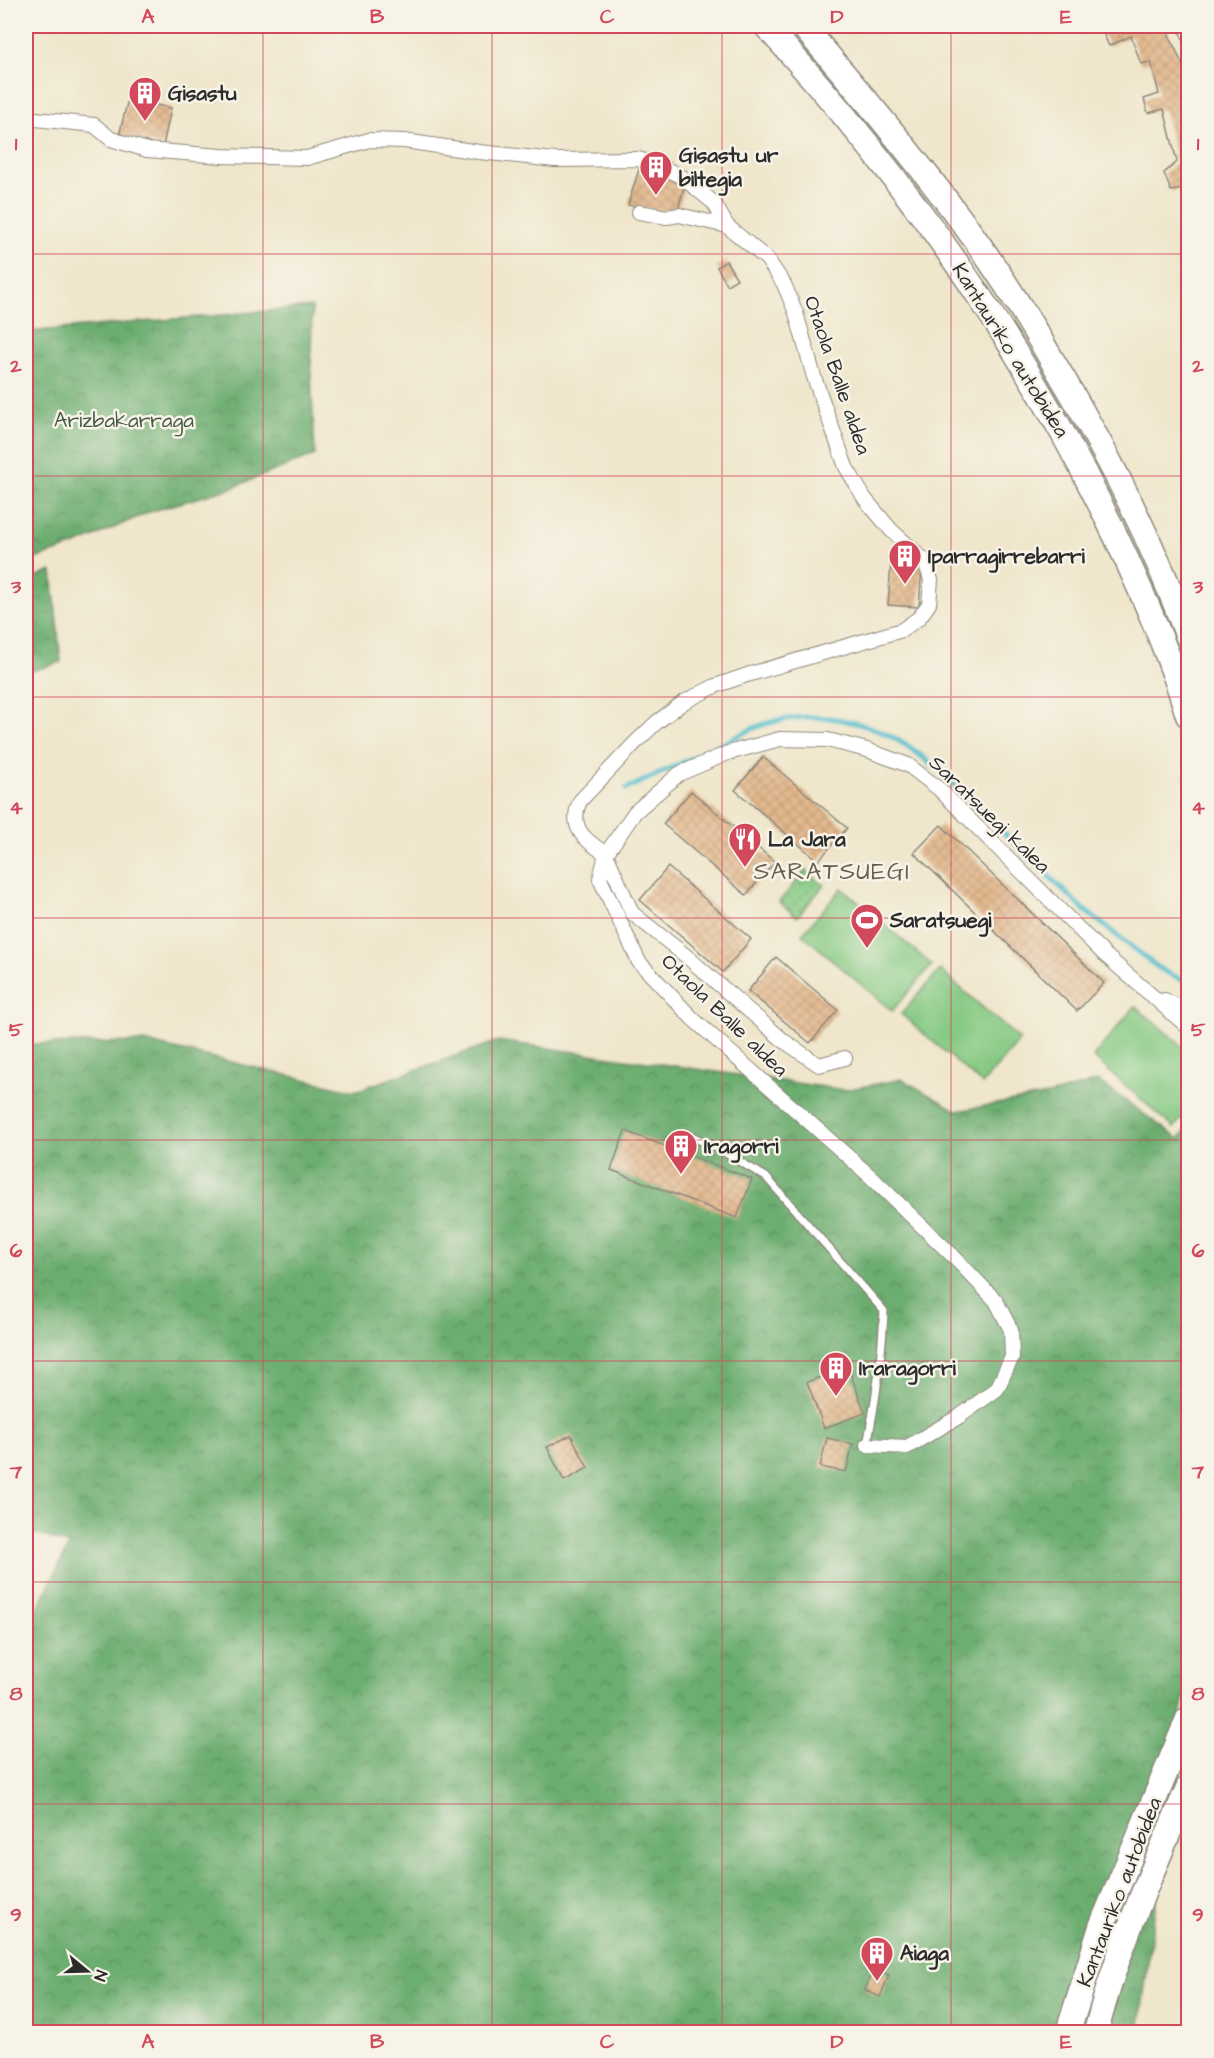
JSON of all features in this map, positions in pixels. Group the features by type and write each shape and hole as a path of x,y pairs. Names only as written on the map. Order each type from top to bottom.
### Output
{"highway":[{"name":"Kantauriko autobidea","path":"766,26 881,159 940,237 1021,361 1055,418 1106,514 1172,664 1188,715"},
{"name":"Kantauriko autobidea","path":"803,26 889,127 931,181 977,242 1031,324 1098,438 1174,598 1188,637"},
{"name":"Kantauriko autobidea","path":"1068,2032 1101,1927 1188,1719"},
{"name":"Kantauriko autobidea","path":"1096,2032 1101,2011 1139,1906 1188,1788"}],"street":[{"name":"Otaola Balle aldea","path":"26,118 94,125 111,139 147,150 220,156 307,158 369,140 404,141 555,160 638,159 658,165 682,177 714,203 727,226 767,259 784,284 846,467 865,499 891,530 925,561 931,580 929,604 919,618 902,630 789,662 716,686 684,702 657,722 580,801 575,813 579,831 588,842 606,854 600,879 639,962 693,1019 870,1176 956,1258 996,1301 1011,1330 1012,1358 997,1389 960,1416 907,1447 867,1445"},
{"name":"Otaola Balle aldea","path":"639,212 667,217 679,215 727,226"},
{"name":"Saratsuegi kalea","path":"606,854 635,812 679,774 728,753 780,739 828,740 867,750 908,765 939,789 1105,955 1188,1027"},
{"path":"606,854 632,914 686,956 783,1041 819,1065 845,1058"},
{"name":"Saratsuegi kalea","path":"1147,991 1188,1012"}],"lane":[{"path":"1182,26 1188,40"},
{"path":"687,1134 717,1148 766,1177 884,1311 878,1393 867,1445"}],"green space":[{"name":"Arizbakarraga","path":"312,307 311,373 315,455 228,489 149,512 76,545 26,562 26,332"},
{"path":"52,571 61,662 26,673 26,581"},
{"name":"Saratsuegi","path":"806,870 824,885 797,917 779,902"},
{"name":"Saratsuegi","path":"842,888 932,965 892,1011 802,934"},
{"name":"Saratsuegi","path":"940,970 1020,1040 982,1084 901,1014"},
{"path":"1135,1006 1188,1051 1188,1110 1174,1128 1093,1057"},
{"path":"498,1041 845,1090 902,1079 957,1111 1053,1094 1098,1081 1179,1139 1188,1127 1188,1678 1179,1721 1139,2032 26,2032 26,1632 69,1545 26,1530 26,1044 145,1042 355,1091"}],"building":[{"path":"1100,26 1165,26 1188,72 1188,188 1171,191 1164,173 1177,162 1164,109 1148,113 1144,99 1159,94 1151,62 1141,64 1131,36 1109,46"},
{"name":"Gisastu","path":"128,99 171,108 163,146 119,136"},
{"name":"Gisastu ur biltegia","path":"640,166 671,177 684,187 677,214 628,205"},
{"path":"726,261 737,279 727,285 717,267"},
{"name":"Iparragirrebarri","path":"891,563 922,566 919,607 888,605"},
{"path":"763,757 847,828 818,861 735,790"},
{"path":"691,791 775,862 746,895 663,824"},
{"path":"941,825 1104,983 1077,1011 914,853"},
{"path":"668,867 751,939 723,972 640,900"},
{"path":"776,957 838,1010 810,1043 748,991"},
{"name":"Iragorri","path":"625,1131 752,1179 737,1218 611,1170"},
{"name":"Iraragorri","path":"848,1367 865,1413 824,1428 807,1382"},
{"path":"571,1435 588,1468 564,1481 547,1447"},
{"path":"827,1438 853,1444 846,1472 820,1467"},
{"name":"Aiaga","path":"873,1969 889,1975 880,1997 865,1990"}],"waterway":[{"name":"Saratsuegi","path":"626,789 756,727 790,719 813,717 857,723 878,730 917,752 934,767"},
{"name":"Saratsuegi","path":"949,780 1083,909 1160,969 1188,983"}],"place":[{"name":"Gisastu","path":"145,122"},
{"name":"Gisastu ur biltegia","path":"656,196"},
{"name":"Iparragirrebarri","path":"905,585"},
{"name":"La Jara","path":"745,868"},
{"name":"Saratsuegi","path":"867,949"},
{"name":"Iragorri","path":"681,1175"},
{"name":"Iraragorri","path":"836,1397"},
{"name":"Aiaga","path":"877,1982"}],"district":[{"name":"SARATSUEGI","path":"832,871"}]}
